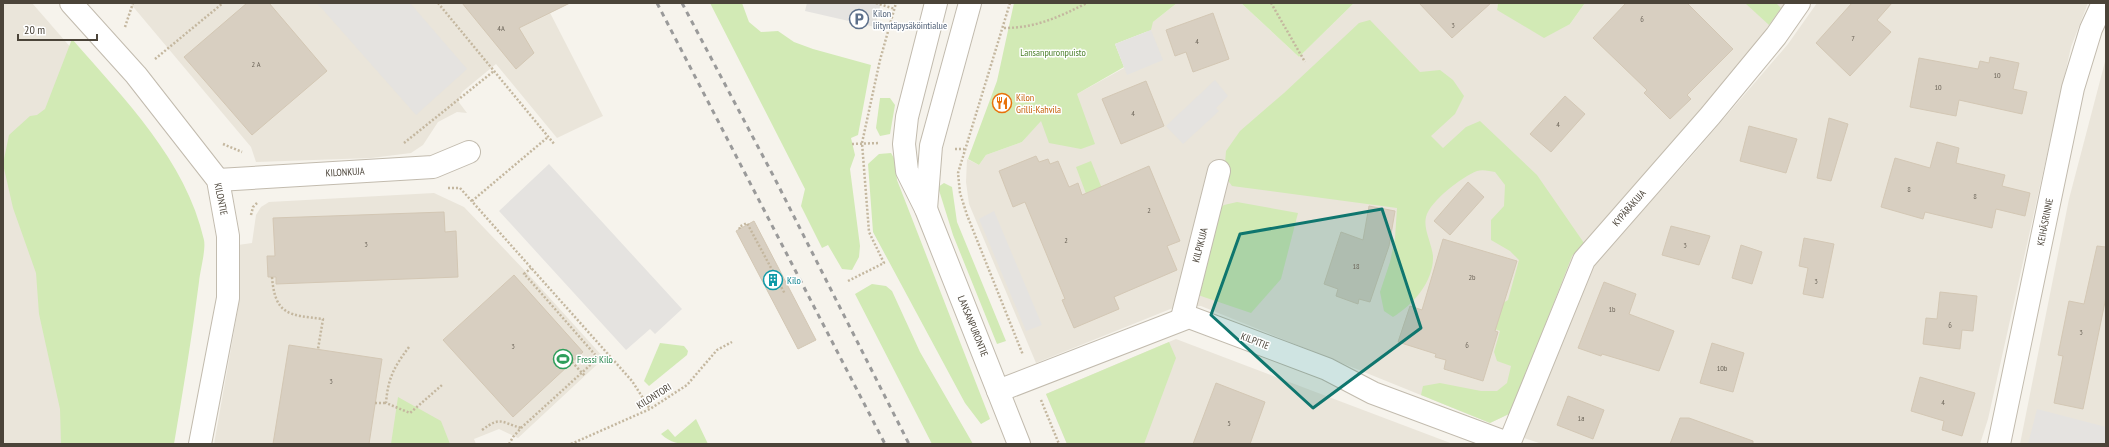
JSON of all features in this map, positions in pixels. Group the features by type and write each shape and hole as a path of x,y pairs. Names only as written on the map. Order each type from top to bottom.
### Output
{"street":[{"name":"KILONTIE","path":"71,3 136,75 218,180 228,236 228,298 200,444"},
{"name":"LANSANPURONTIE","path":"936,3 907,117 904,144 907,171 926,209 1019,444"},
{"name":"LANSANPURONTIE","path":"926,209 931,146 970,3"},
{"name":"KYPÄRÄKUJA","path":"1509,444 1584,260 1713,112 1776,36 1799,3"},
{"name":"KEIHÄSRINNE","path":"1999,444 2073,88 2091,29 2103,3"},
{"name":"KILONKUJA","path":"218,180 433,167 469,152"},
{"name":"KILPIKUJA","path":"1182,318 1219,171"},
{"name":"KILPITIE","path":"998,391 1189,316 1328,369 1374,394 1509,444"}],"path":[{"path":"136,75 223,3"},
{"path":"438,3 555,145"},
{"path":"876,3 895,9"},
{"path":"848,281 884,262 869,232 862,143 880,60 896,3"},
{"path":"1010,3 1004,28 958,173 960,193 967,215 1059,444"},
{"path":"1078,3 1083,5"},
{"path":"1004,28 1025,28 1060,16 1087,3"},
{"path":"1271,3 1306,62"},
{"path":"400,145 494,71"},
{"path":"194,148 210,137 230,148 247,154"},
{"path":"472,201 548,137"},
{"path":"852,144 862,143"},
{"path":"444,188 460,188 632,381 650,409"},
{"path":"228,236 247,234 253,207 261,200"},
{"path":"740,229 739,227 747,223 784,294"},
{"path":"509,444 521,428 598,358 526,277 524,274 531,268"},
{"path":"272,277 273,289 283,310 290,315 323,319 318,349"},
{"name":"KILONTORI","path":"571,444 650,409 687,385 717,350 732,342"},
{"path":"386,404 387,386 394,366 409,347"},
{"path":"572,362 585,376"},
{"path":"375,403 386,404 410,413 442,385"},
{"path":"482,430 499,420 521,428"}],"highlighted area":[{"path":"1382,209 1421,328 1313,408 1211,315 1240,234"}],"shaded area":[{"path":"3,3 32,3 79,57 165,444 3,444"},
{"path":"130,3 545,3 603,116 557,138 496,64 462,92 458,101 467,113 457,112 438,122 423,145 411,153 371,158 256,162 251,147"},
{"path":"317,3 410,3 467,69 416,115"},
{"name":"Kilon liityntäpysäköintialue","path":"807,3 881,3 875,27 805,11"},
{"path":"1177,3 1241,3 1299,57 1354,3 1498,3 1497,10 1570,24 1585,3 1785,3 1749,54 1573,256 1511,413 1490,423 1201,306 1173,308 1036,363 969,204 966,182 967,159 979,165 986,155 1022,142 1041,120 1077,94 1124,68 1153,22"},
{"path":"1817,3 2088,3 2071,47 1988,419 1980,444 1542,444 1524,438 1592,267 1690,158 1788,44"},
{"path":"1151,30 1163,60 1127,75 1115,44"},
{"path":"2106,58 2106,444 2020,444 2069,199"},
{"path":"1215,80 1228,96 1216,108 1219,111 1183,144 1166,126"},
{"path":"549,164 682,309 655,334 650,329 626,350 499,211"},
{"path":"434,193 464,207 529,275 604,358 518,438 499,429 474,439 476,444 214,444 238,309 238,245 252,243 256,215 261,207 269,202"},
{"path":"994,211 1042,325 1026,331 979,219"},
{"path":"1176,339 1453,444 1067,444 1046,394"},
{"path":"2037,409 2106,427 2106,444 2028,444"}],"green space":[{"path":"710,3 742,3 749,22 761,32 778,31 794,42 813,49 871,65 858,135 851,138 855,155 850,169 860,246 859,257 852,270 842,269 828,245 822,248 801,206 805,189"},
{"name":"Lansanpuronpuisto","path":"1014,3 1177,3 1153,22 1151,30 1115,44 1124,67 1077,94 1095,144 1081,149 1049,143 1041,121 1022,142 986,155 979,165 968,159 997,81"},
{"path":"1241,3 1354,3 1299,57"},
{"path":"1498,3 1585,3 1570,24 1544,38 1497,10"},
{"path":"1745,3 1776,3 1781,8 1769,25"},
{"path":"1370,20 1420,72 1440,70 1453,80 1464,96 1455,114 1431,136 1443,148 1466,127 1480,121 1537,175 1584,243 1572,256 1511,413 1490,423 1421,395 1423,386 1440,383 1481,391 1497,391 1507,383 1511,366 1497,361 1494,352 1500,331 1487,326 1498,306 1508,300 1519,260 1510,251 1491,240 1491,220 1504,206 1505,185 1495,172 1481,170 1463,178 1447,190 1429,211 1425,222 1433,256 1430,274 1426,283 1415,299 1393,317 1384,311 1380,292 1390,262 1395,238 1397,208 1232,186 1224,175 1226,151 1240,131 1284,93 1359,23"},
{"path":"72,39 132,108 168,157 183,183 195,211 204,240 204,255 174,444 61,444 60,409 39,314 36,273 13,208 3,164 9,135 30,116 37,115 45,109"},
{"path":"880,98 890,98 895,105 890,134 880,136 876,128"},
{"path":"891,153 895,160 897,180 990,419 981,424 965,403 873,232 868,164 879,154"},
{"path":"1091,161 1107,201 1091,207 1076,167"},
{"path":"944,183 952,187 957,222 1006,341 997,344 953,235 938,187"},
{"path":"1237,202 1298,213 1281,279 1251,313 1198,295 1216,211 1224,205"},
{"path":"872,284 886,286 892,291 920,352 973,444 932,444 855,294"},
{"path":"1169,342 1176,358 1144,444 1067,444 1046,394"},
{"path":"660,343 684,346 688,351 687,355 649,386 644,381"},
{"path":"398,397 441,421 450,444 391,444"},
{"path":"696,419 708,444 677,443 661,434 668,429 675,437"}],"building":[{"path":"247,3 269,3 327,71 252,135 184,57"},
{"path":"462,3 570,3 519,28 534,53 516,69"},
{"path":"1419,3 1491,3 1452,38"},
{"path":"1626,3 1687,3 1733,49 1687,95 1691,99 1670,119 1644,93 1647,90 1593,38"},
{"path":"1852,3 1892,3 1877,20 1891,32 1850,76 1816,43"},
{"path":"1213,13 1229,59 1193,72 1186,52 1175,56 1166,30"},
{"path":"1990,57 2019,63 2013,89 2027,92 2022,114 1959,100 1956,116 1910,107 1919,58 1978,69 1980,61 1989,63"},
{"path":"1146,81 1164,126 1121,144 1102,99"},
{"path":"1565,96 1585,114 1551,152 1530,134"},
{"path":"1829,118 1848,124 1831,181 1817,178"},
{"path":"1749,126 1797,139 1786,173 1740,161"},
{"path":"1937,142 1959,148 1956,163 2005,175 2002,186 2030,193 2025,216 1996,209 1992,228 1925,212 1923,219 1881,207 1895,158 1930,168"},
{"path":"1036,156 1039,162 1048,159 1050,164 1058,161 1069,187 1078,183 1082,195 1149,166 1180,241 1167,246 1177,270 1114,297 1119,309 1074,328 1062,300 1065,299 1025,202 1013,207 999,171"},
{"path":"1468,182 1484,197 1450,235 1434,221"},
{"path":"1369,206 1395,211 1389,246 1370,302 1359,299 1358,304 1336,296 1338,289 1324,284 1341,232 1363,240"},
{"path":"444,212 445,232 456,231 458,277 276,284 276,277 268,277 267,256 275,256 273,218"},
{"name":"Kilo","path":"754,221 816,340 798,349 736,231"},
{"path":"1671,226 1710,236 1699,265 1662,255"},
{"path":"1804,238 1834,244 1823,298 1803,294 1808,268 1799,266"},
{"path":"1443,239 1517,261 1495,331 1498,332 1483,381 1444,369 1446,360 1435,357 1436,354 1398,342 1410,306 1422,310"},
{"path":"1741,245 1762,252 1752,284 1732,278"},
{"path":"2097,246 2106,247 2106,297 2083,409 2054,403 2063,356 2058,355 2069,301 2084,304"},
{"path":"514,275 583,352 513,417 443,340"},
{"path":"1604,282 1636,294 1629,314 1674,331 1659,371 1602,354 1601,356 1578,348"},
{"path":"1940,292 1977,296 1973,331 1962,330 1960,349 1923,344 1926,318 1937,319"},
{"path":"1712,343 1744,353 1733,392 1700,383"},
{"path":"289,345 382,359 369,444 273,444"},
{"path":"1920,377 1975,393 1962,436 1942,430 1944,421 1911,411"},
{"path":"1216,383 1265,402 1250,444 1193,444"},
{"path":"1568,396 1604,410 1593,439 1557,425"},
{"path":"1680,418 1689,418 1753,441 1753,444 1670,444"}],"railway":[{"path":"657,3 885,444"},
{"path":"682,3 775,179 909,444"}],"place":[{"name":"Kilon liityntäpysäköintialue","path":"859,19"},
{"name":"Kilon Grilli-Kahvila","path":"1002,103"},
{"name":"Kilo","path":"773,280"},
{"name":"Fressi Kilo","path":"563,359"}]}
